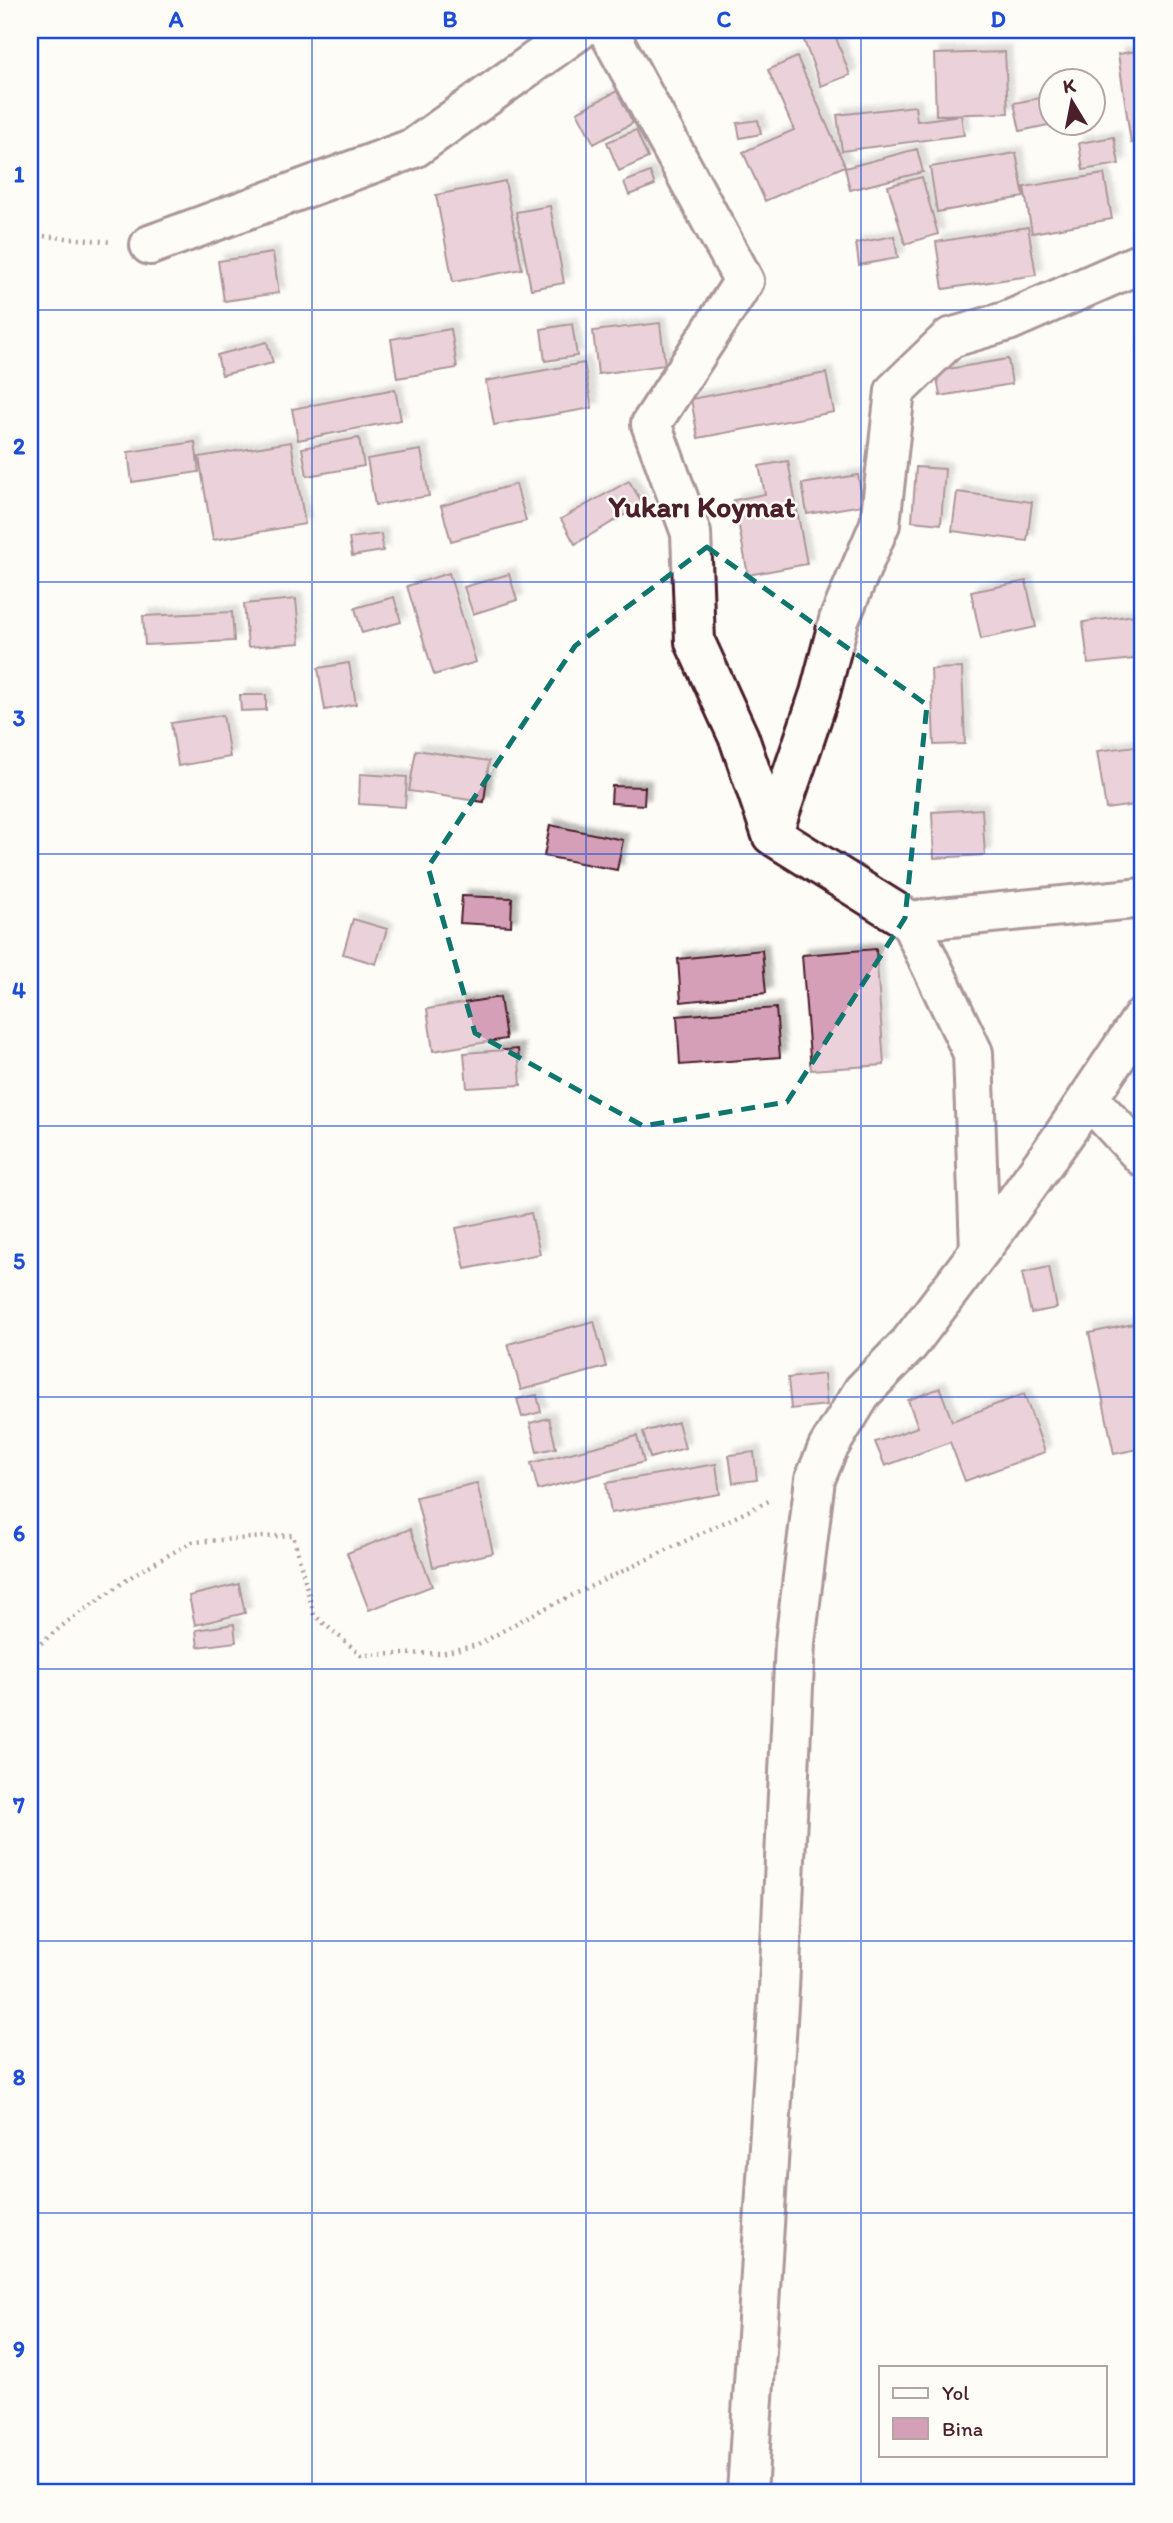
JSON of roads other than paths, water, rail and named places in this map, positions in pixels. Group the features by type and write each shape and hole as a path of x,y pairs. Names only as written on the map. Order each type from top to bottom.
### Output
{"street":[{"path":"150,245 414,148 579,30"},
{"path":"608,30 744,281 651,424 691,533 695,642 739,738 772,835 911,921 973,1053 980,1250"},
{"path":"772,835 820,693 839,620 880,524 895,391 950,338 1008,321 1143,262"},
{"path":"911,921 1143,898"},
{"path":"747,2493 779,1989 795,1643 815,1479 828,1448 863,1391 909,1344 980,1250 1143,1017"},
{"path":"1088,1099 1143,1157"}],"district":[{"name":"Yukarı Koymat","path":"702,506"}]}
